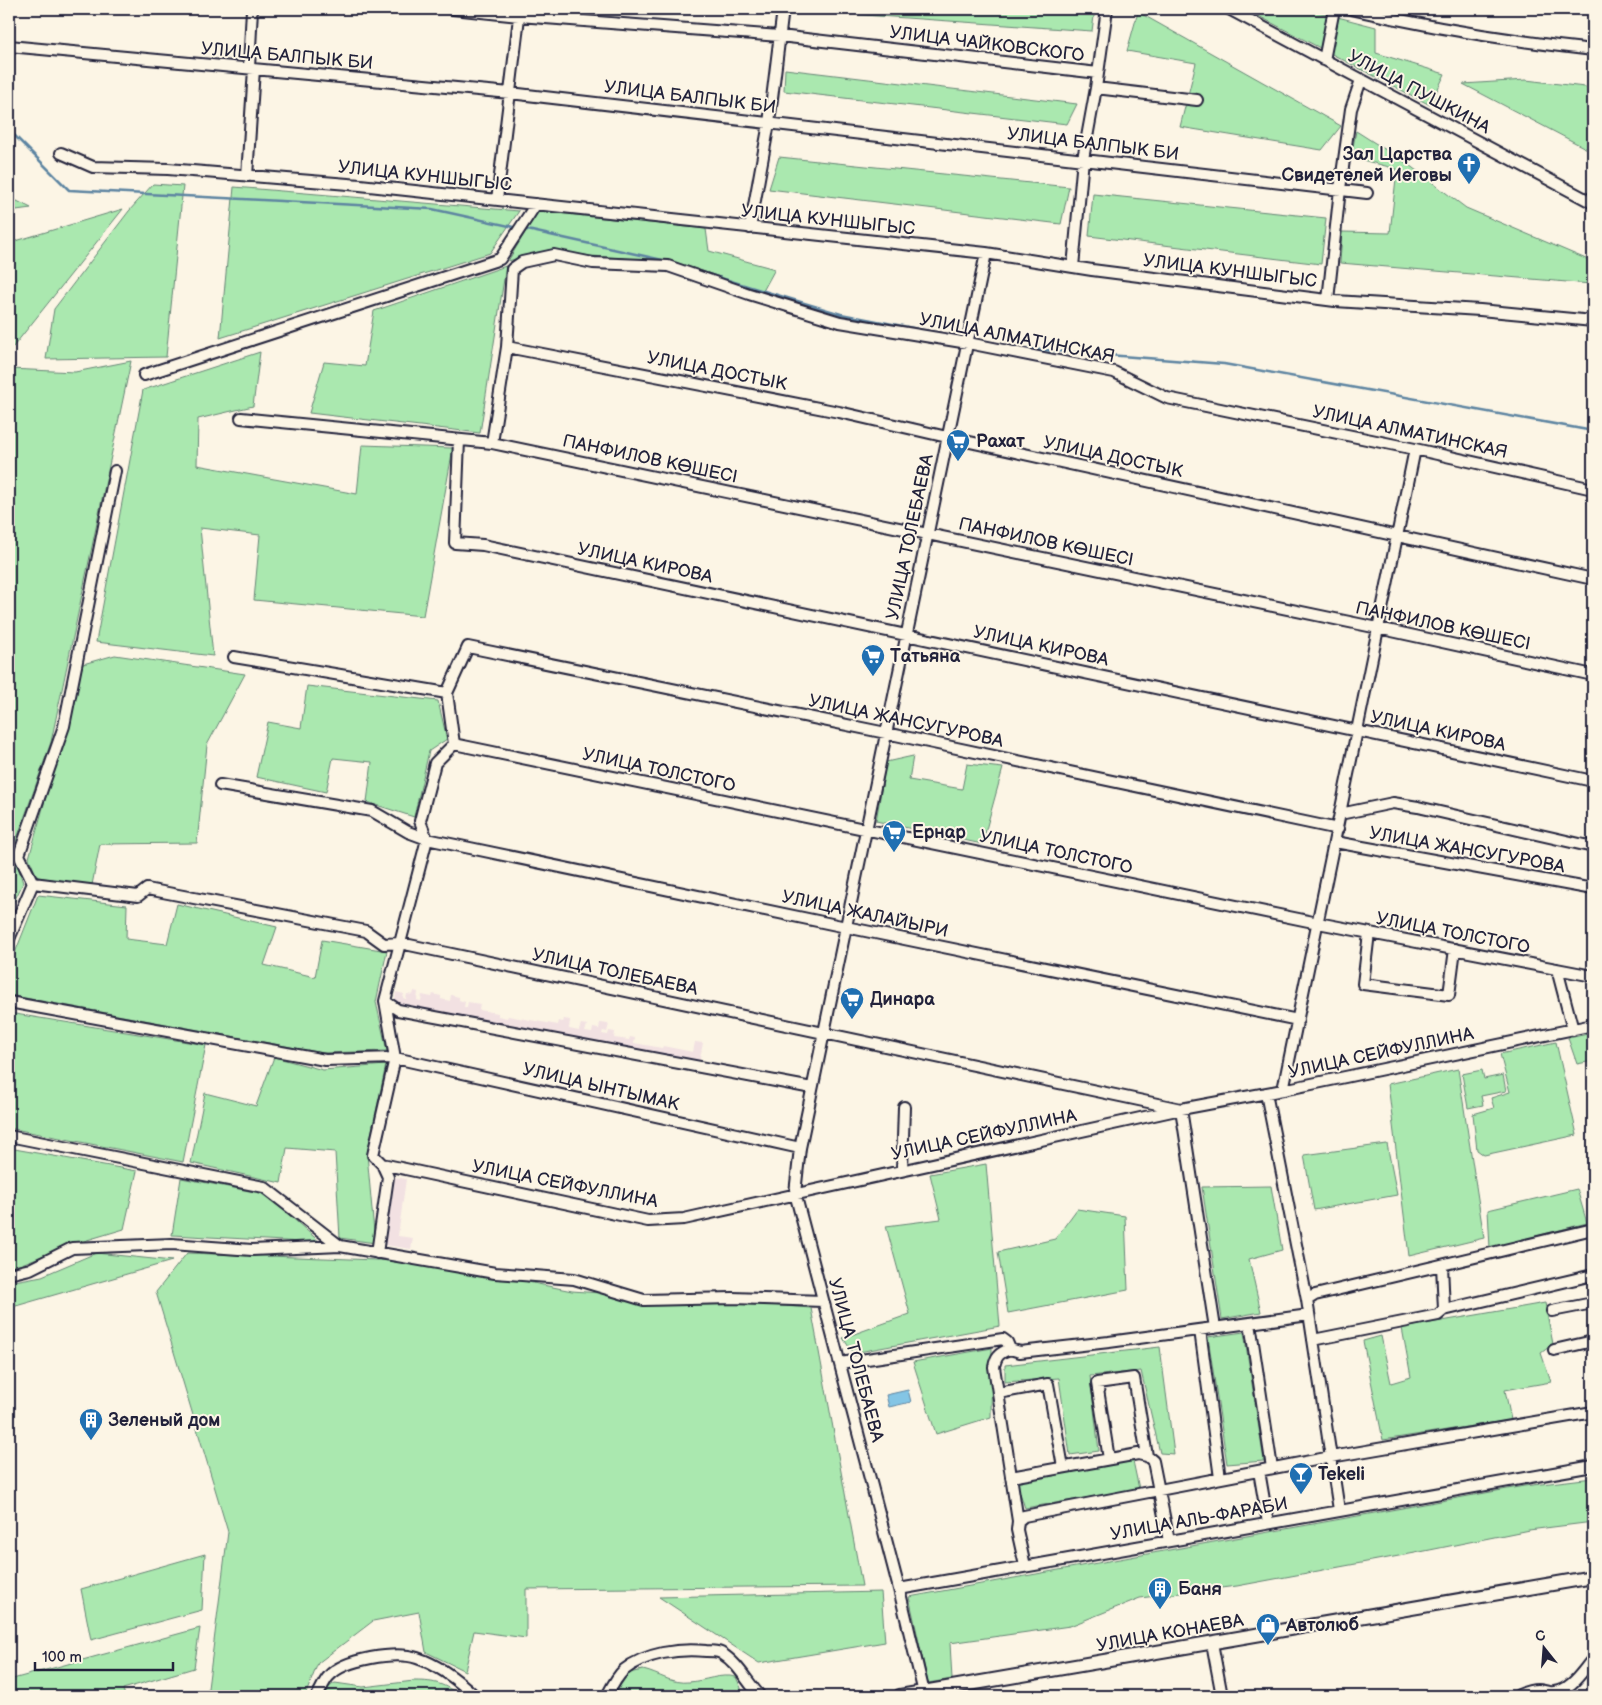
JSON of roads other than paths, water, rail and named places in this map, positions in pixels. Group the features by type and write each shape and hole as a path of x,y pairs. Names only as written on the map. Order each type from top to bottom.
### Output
{"main road":[{"name":"УЛИЦА КОНАЕВА","path":"900,1696 1593,1577"}],"street":[{"path":"247,176 252,69 252,9"},
{"name":"УЛИЦА ЧАЙКОВСКОГО","path":"454,9 520,12 780,36 1098,73"},
{"path":"750,228 769,123 783,9"},
{"path":"1073,267 1083,159 1096,88 1107,9"},
{"name":"УЛИЦА ПУШКИНА","path":"1229,9 1593,203"},
{"path":"1324,60 1334,9"},
{"path":"1351,9 1404,22 1540,44 1593,50"},
{"path":"497,200 520,12"},
{"name":"УЛИЦА БАЛПЫК БИ","path":"9,46 510,92 1367,192"},
{"path":"1328,300 1351,109 1361,80"},
{"path":"1096,88 1197,100"},
{"name":"УЛИЦА КУНШЫГЫС","path":"61,153 93,167 168,169 360,185 986,253 1073,267 1328,300 1480,310 1593,321"},
{"path":"144,375 500,259 536,204"},
{"name":"УЛИЦА ТОЛЕБАЕВА","path":"924,1693 899,1589 795,1193 800,1148 812,1088 986,253"},
{"name":"УЛИЦА АЛМАТИНСКАЯ","path":"507,347 512,269 522,262 554,255 593,263 668,266 749,294 840,322 968,343 1114,372 1167,398 1415,449 1593,489"},
{"path":"492,443 507,347"},
{"name":"УЛИЦА ДОСТЫК","path":"507,347 839,412 1593,579"},
{"name":"ПАНФИЛОВ КӨШЕСІ","path":"241,418 492,443 1378,628 1593,675"},
{"name":"УЛИЦА КИРОВА","path":"459,440 455,543 482,545 1593,781"},
{"path":"1283,1090 1415,449"},
{"path":"9,939 33,883 19,855 64,726 115,471"},
{"name":"УЛИЦА ЖАНСУГУРОВА","path":"446,694 468,647 1338,829"},
{"path":"234,657 446,694 454,744 435,763 420,821 427,838 385,1001 395,1058 373,1155 382,1164 388,1177 377,1253"},
{"name":"УЛИЦА ТОЛСТОГО","path":"454,744 1318,923 1593,976"},
{"name":"УЛИЦА ЖАЛАЙЫРИ","path":"220,785 372,811 408,832 427,838 1298,1020"},
{"path":"1340,814 1393,802 1418,806 1593,847"},
{"name":"УЛИЦА ЖАНСУГУРОВА","path":"1335,842 1593,889"},
{"name":"УЛИЦА ТОЛЕБАЕВА","path":"33,883 138,896 147,889 366,931 384,944 400,943 1181,1109"},
{"path":"1369,933 1363,984 1449,995 1455,950"},
{"path":"1557,969 1573,1030"},
{"path":"385,1001 398,1010 812,1088"},
{"name":"УЛИЦА ЫНТЫМАК","path":"9,1002 325,1060 395,1058 800,1148"},
{"name":"УЛИЦА СЕЙФУЛЛИНА","path":"382,1164 648,1221 684,1219 1181,1109 1283,1090 1593,1025"},
{"path":"1266,1093 1307,1300 1339,1510"},
{"path":"902,1170 904,1107"},
{"path":"1181,1109 1215,1328"},
{"path":"9,1136 264,1187 340,1246"},
{"path":"1307,1300 1315,1295 1593,1229"},
{"path":"9,1274 30,1269 72,1248 172,1244 252,1250 340,1246 495,1273 574,1279 644,1300 733,1298 823,1301"},
{"path":"1442,1265 1444,1310"},
{"path":"1313,1340 1438,1315 1444,1310 1593,1275"},
{"path":"1552,1311 1593,1303"},
{"path":"840,1364 1003,1339 1010,1348 1020,1352 1308,1315"},
{"path":"1250,1323 1272,1468"},
{"path":"1200,1330 1220,1478"},
{"path":"1554,1350 1593,1341"},
{"path":"1010,1348 1000,1352 996,1358 994,1368 1018,1521 1017,1530 1025,1566"},
{"path":"1109,1459 1097,1383 1134,1378 1147,1456"},
{"path":"998,1392 1048,1384 1063,1467"},
{"path":"1018,1521 1024,1516 1272,1468 1593,1412"},
{"path":"1011,1476 1138,1454 1147,1456 1153,1461 1169,1541"},
{"name":"УЛИЦА АЛЬ-ФАРАБИ","path":"899,1589 1593,1466"},
{"path":"1259,1471 1268,1523"},
{"path":"1212,1643 1222,1696"},
{"path":"607,1696 623,1671 636,1663 652,1656 672,1651 700,1650 720,1652 737,1667 760,1696"},
{"path":"317,1696 329,1675 344,1666 352,1662 384,1656 416,1658 441,1670 475,1696"},
{"path":"1518,1695 1538,1690 1554,1692 1563,1689 1572,1684 1593,1659"}],"water":[{"path":"908,1390 911,1402 889,1407 886,1395"}],"waterway":[{"path":"9,130 69,190 432,209 518,228"},
{"path":"523,229 667,261"},
{"path":"691,269 841,314 959,337"},
{"path":"994,343 1018,348 1224,364 1593,431"}],"place":[{"name":"Зал Царства Свидетелей Иеговы","path":"1469,185"},
{"name":"Рахат","path":"958,462"},
{"name":"Татьяна","path":"873,677"},
{"name":"Ернар","path":"894,853"},
{"name":"Динара","path":"852,1020"},
{"name":"Зеленый дом","path":"91,1441"},
{"name":"Tekeli","path":"1301,1495"},
{"name":"Баня","path":"1160,1610"},
{"name":"Автолюб","path":"1268,1646"}]}
